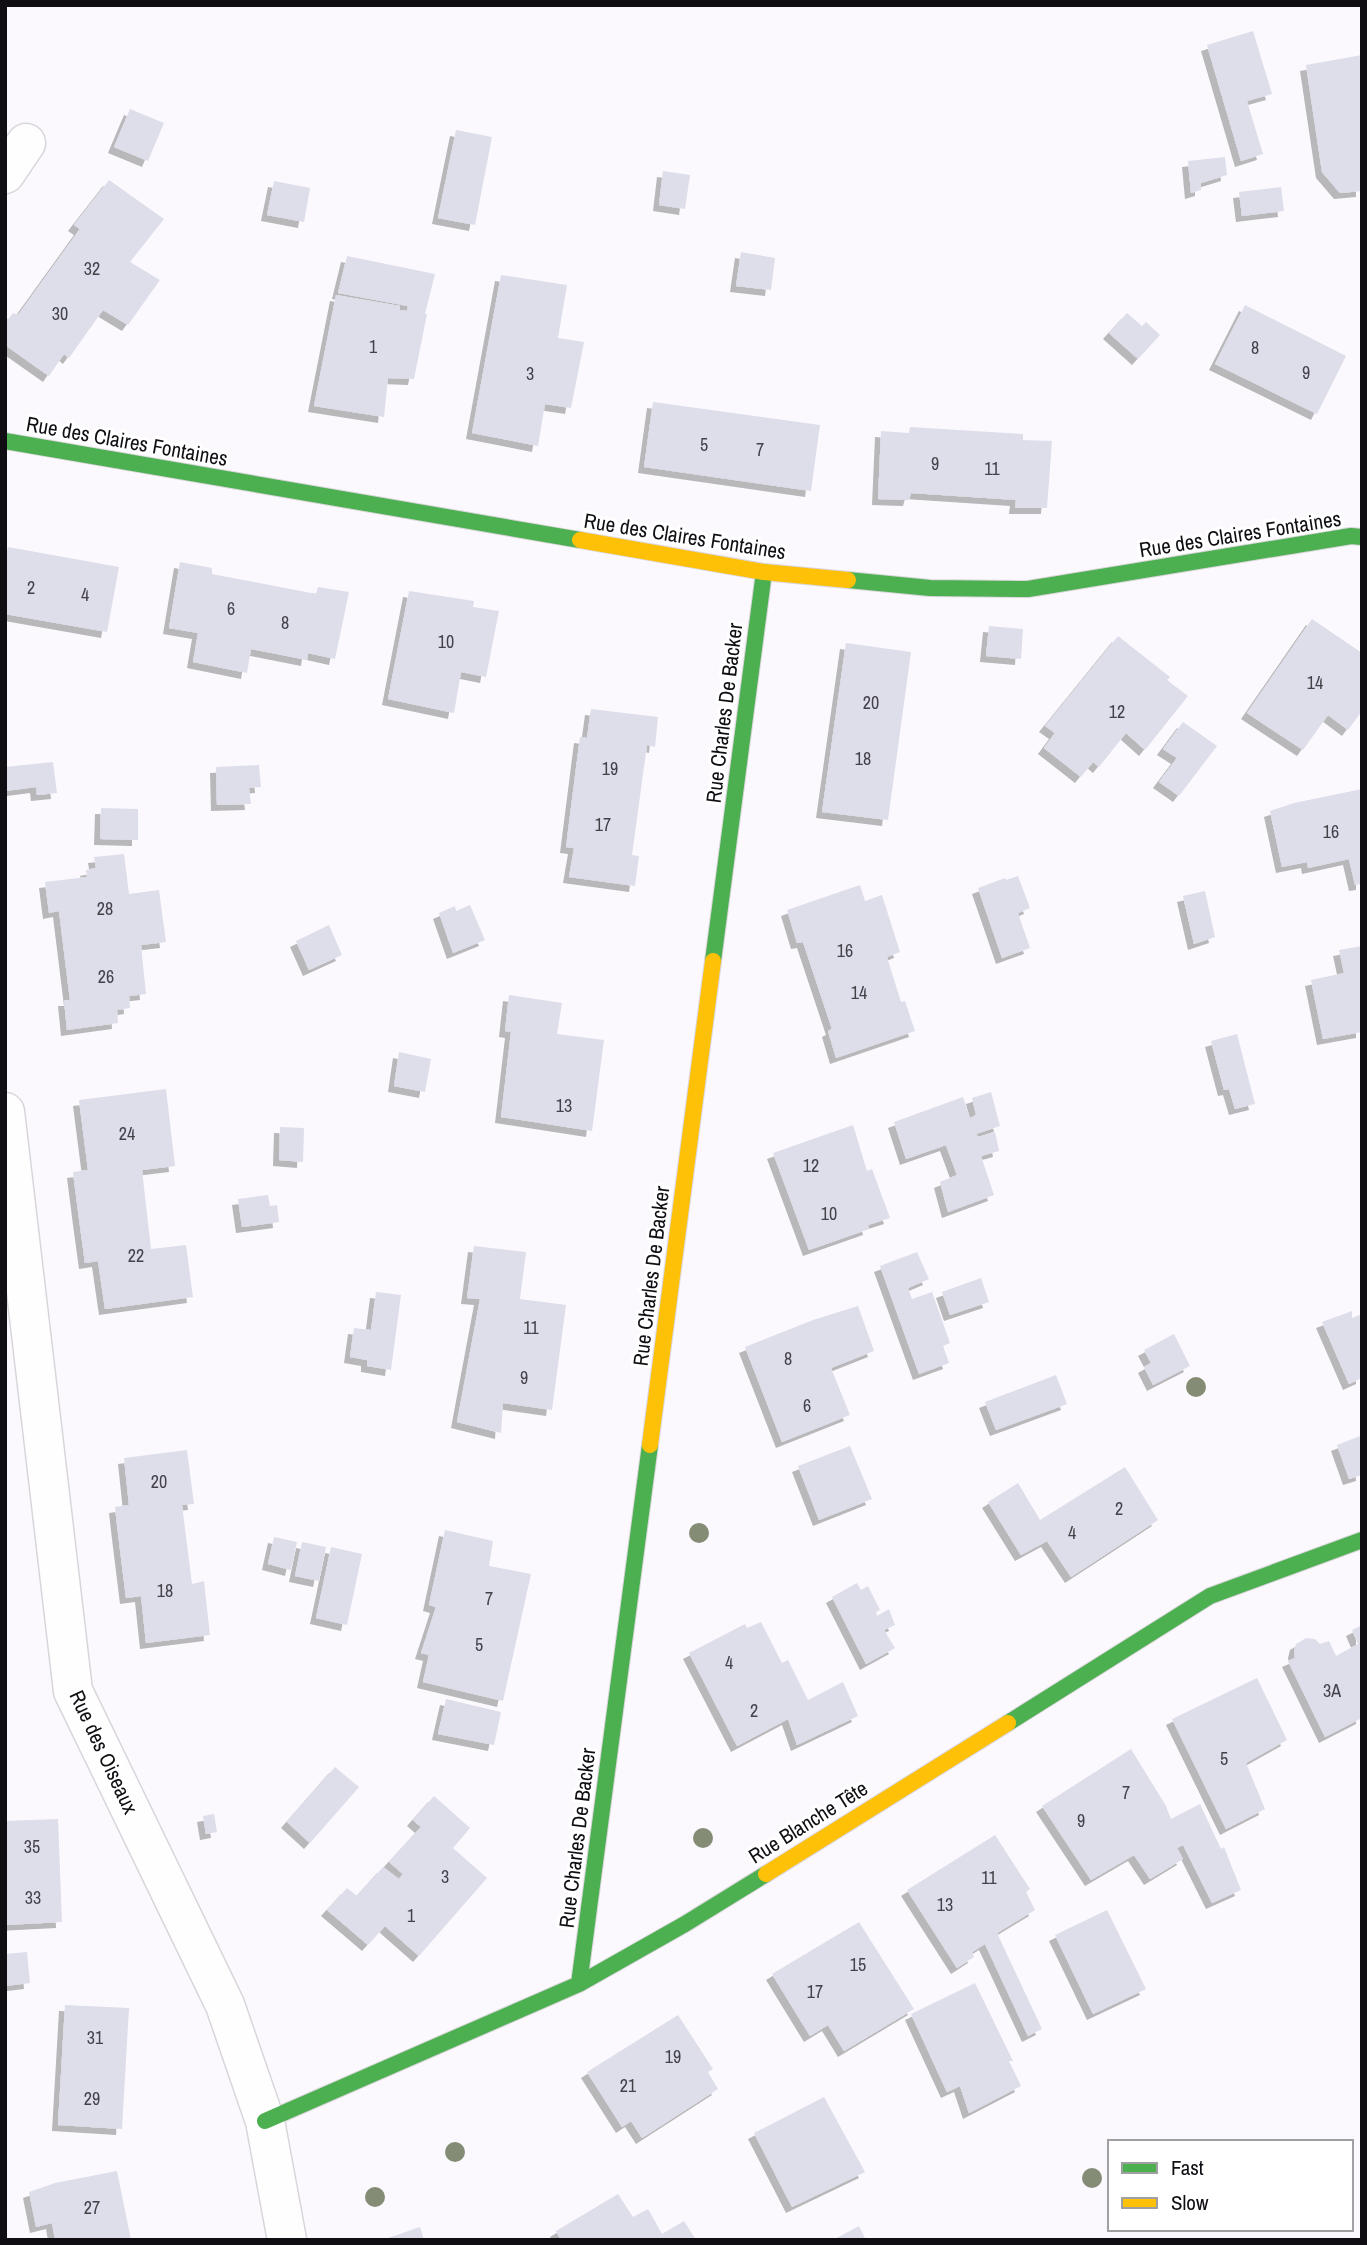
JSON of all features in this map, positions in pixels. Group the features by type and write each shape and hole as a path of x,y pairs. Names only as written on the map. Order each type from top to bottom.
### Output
{"street":[{"name":"Rue des Claires Fontaines","path":"5,441 764,572 930,588 1028,589 1351,536 1362,537"},
{"name":"Rue Charles De Backer","path":"579,1984 764,572"},
{"name":"Rue des Oiseaux","path":"5,1112 73,1691 225,2005 265,2121 287,2240"},
{"name":"Rue Blanche Tête","path":"265,2121 579,1984 696,1917 1210,1596 1362,1540"}],"building":[{"path":"1253,31 1272,94 1247,101 1263,154 1241,161 1207,45"},
{"path":"1362,55 1362,191 1340,193 1322,172 1306,65"},
{"path":"130,109 164,123 148,161 114,147"},
{"path":"456,130 492,137 475,225 438,218"},
{"path":"1225,157 1227,175 1201,183 1201,190 1191,193 1188,161"},
{"path":"663,171 690,175 685,209 659,205"},
{"path":"109,180 164,219 130,262 160,280 128,325 103,310 69,358 64,354 49,376 5,345 5,323 13,313 18,315 80,229 74,225"},
{"path":"274,181 310,188 304,222 267,215"},
{"path":"1281,187 1284,211 1242,216 1239,192"},
{"path":"741,252 775,258 771,290 736,286"},
{"path":"347,256 435,274 414,379 388,378 384,417 314,406 336,295 400,306 400,310 407,311 408,306 338,293"},
{"path":"501,275 567,285 558,338 584,342 571,408 545,404 538,446 472,433"},
{"path":"1245,305 1346,356 1317,414 1215,364"},
{"path":"1127,313 1142,326 1146,322 1160,335 1138,359 1109,333"},
{"path":"653,402 820,425 811,491 644,467"},
{"path":"910,427 1023,434 1023,440 1052,441 1047,508 1015,508 1016,500 911,493 909,500 878,499 881,431 909,433"},
{"path":"8,547 119,567 107,632 5,614 5,561"},
{"path":"180,562 212,568 212,574 316,594 318,587 349,592 335,659 308,653 307,660 251,649 247,673 193,662 198,633 169,628"},
{"path":"409,591 474,601 473,607 499,611 486,677 461,672 454,713 388,699"},
{"path":"1312,619 1362,653 1362,711 1348,730 1328,715 1303,750 1247,713"},
{"path":"989,626 1023,629 1021,659 986,656"},
{"path":"1118,636 1170,677 1167,680 1188,696 1145,750 1126,733 1099,767 1093,762 1081,777 1044,748 1055,733 1045,726"},
{"path":"846,643 911,652 888,820 822,812"},
{"path":"591,709 658,717 655,747 647,745 632,855 639,856 635,886 569,877 574,848 566,847 580,737 587,738"},
{"path":"1183,722 1217,746 1179,796 1159,782 1177,758 1163,749"},
{"path":"53,762 57,793 37,795 36,787 5,791 5,767"},
{"path":"259,765 261,787 249,788 251,804 217,805 216,767"},
{"path":"1362,789 1362,884 1355,885 1349,859 1308,868 1307,862 1282,867 1270,811 1294,803"},
{"path":"101,808 138,809 138,840 100,839"},
{"path":"124,854 129,894 159,890 166,942 141,945 146,994 129,996 130,1008 117,1010 118,1023 67,1030 64,1000 70,1000 59,911 49,913 45,882 87,877 86,870 96,868 94,857"},
{"path":"1018,876 1030,908 1018,913 1030,948 1002,958 978,888"},
{"path":"860,885 865,901 882,895 900,952 887,957 901,1002 905,1001 915,1031 836,1058 828,1031 832,1029 803,942 797,943 787,910"},
{"path":"1205,891 1215,937 1194,944 1183,896"},
{"path":"470,905 485,940 453,953 439,913 455,906 456,911"},
{"path":"329,925 342,955 309,970 296,941"},
{"path":"1362,946 1362,1032 1323,1039 1311,980 1344,973 1339,950"},
{"path":"509,995 562,1003 557,1034 604,1040 592,1131 501,1117 511,1032 505,1031"},
{"path":"1237,1034 1255,1104 1235,1109 1229,1089 1224,1090 1211,1041"},
{"path":"399,1052 431,1059 425,1092 394,1086"},
{"path":"166,1089 175,1166 142,1170 151,1249 186,1245 193,1297 105,1309 98,1261 85,1263 73,1172 88,1170 79,1100"},
{"path":"991,1092 1000,1126 976,1134 978,1137 995,1132 999,1151 981,1156 994,1195 948,1212 940,1182 957,1175 946,1145 906,1159 894,1122 963,1097 970,1118 976,1115 972,1098"},
{"path":"853,1125 867,1171 872,1169 890,1218 868,1225 869,1229 809,1250 773,1153"},
{"path":"280,1127 304,1128 303,1162 279,1160"},
{"path":"268,1195 270,1206 277,1205 279,1222 242,1227 238,1199"},
{"path":"474,1246 526,1252 520,1299 566,1305 552,1410 503,1403 501,1433 457,1422 480,1299 467,1298"},
{"path":"917,1252 929,1279 908,1288 912,1299 932,1292 950,1343 943,1346 949,1363 919,1374 880,1266"},
{"path":"981,1278 989,1302 950,1315 942,1292"},
{"path":"376,1292 401,1295 391,1370 367,1366 367,1360 350,1357 354,1328 371,1330"},
{"path":"858,1306 874,1351 831,1368 850,1415 782,1442 745,1347 813,1320"},
{"path":"1352,1311 1352,1318 1362,1314 1362,1378 1349,1384 1322,1322"},
{"path":"1174,1334 1190,1366 1153,1385 1144,1367 1151,1363 1144,1350"},
{"path":"1056,1375 1067,1404 996,1430 985,1402"},
{"path":"1360,1436 1362,1475 1349,1479 1337,1445"},
{"path":"850,1446 872,1499 819,1520 798,1466"},
{"path":"187,1450 194,1504 182,1505 192,1584 204,1581 210,1635 146,1643 141,1596 126,1598 117,1525 115,1507 129,1505 124,1458"},
{"path":"1125,1467 1158,1520 1071,1577 1047,1541 1021,1555 988,1502 1018,1483 1040,1520"},
{"path":"445,1530 493,1541 489,1566 531,1574 503,1701 423,1682 429,1655 421,1653 436,1607 429,1605"},
{"path":"274,1537 297,1542 291,1570 268,1564"},
{"path":"302,1542 326,1547 319,1581 295,1576"},
{"path":"331,1547 362,1554 347,1625 316,1618"},
{"path":"857,1583 861,1590 868,1586 880,1610 876,1612 877,1616 889,1609 895,1625 884,1630 895,1648 866,1664 832,1597"},
{"path":"761,1622 782,1663 788,1660 808,1700 843,1682 858,1716 797,1745 788,1719 737,1746 689,1653 745,1624 747,1628"},
{"path":"1362,1625 1362,1718 1325,1737 1288,1661 1295,1658 1296,1644 1306,1638 1315,1639 1320,1644 1329,1641 1336,1656 1358,1644 1352,1630"},
{"path":"1257,1678 1287,1740 1246,1763 1265,1809 1226,1829 1172,1719"},
{"path":"446,1699 501,1712 494,1745 438,1734"},
{"path":"1131,1749 1166,1806 1171,1819 1200,1804 1221,1849 1224,1847 1241,1890 1212,1903 1183,1845 1177,1848 1183,1859 1150,1879 1134,1855 1091,1880 1042,1806"},
{"path":"335,1767 359,1787 310,1843 287,1822"},
{"path":"434,1796 470,1828 453,1848 487,1878 419,1956 385,1926 368,1945 327,1910 347,1888 357,1896 383,1867 399,1879 403,1874 389,1862 421,1827 413,1820"},
{"path":"214,1814 217,1832 206,1834 203,1816"},
{"path":"58,1819 62,1922 5,1925 5,1821"},
{"path":"995,1835 1030,1889 1026,1892 1035,1910 997,1933 1042,2029 1028,2036 985,1944 972,1952 974,1957 957,1968 907,1890"},
{"path":"1107,1910 1146,1989 1093,2014 1055,1935"},
{"path":"859,1922 914,2009 844,2051 828,2025 810,2036 772,1974"},
{"path":"27,1952 30,1983 5,1986 5,1954"},
{"path":"975,1983 1013,2061 1009,2061 1021,2086 969,2113 960,2086 947,2092 911,2014"},
{"path":"65,2005 129,2008 122,2129 58,2125"},
{"path":"678,2015 713,2069 708,2072 718,2089 642,2138 631,2121 622,2127 587,2072"},
{"path":"824,2097 865,2172 792,2207 754,2133"},
{"path":"117,2171 131,2240 55,2240 52,2223 36,2227 29,2192 55,2183"},
{"path":"618,2194 633,2217 648,2209 662,2234 684,2221 696,2240 561,2240 556,2231"},
{"path":"859,2226 866,2240 833,2240"},
{"path":"420,2227 424,2240 385,2240 385,2239"}],"traffic: fast":[{"path":"5,441 580,540"},
{"path":"848,580 930,588 1028,589 1351,536 1362,537"},
{"path":"713,961 764,572"},
{"path":"579,1984 650,1445"},
{"path":"1008,1723 1210,1596 1362,1540"},
{"path":"265,2121 579,1984 766,1874"}],"traffic: slow":[{"path":"580,540 764,572 848,580"},
{"path":"650,1445 713,961"},
{"path":"766,1874 1008,1723"}]}
